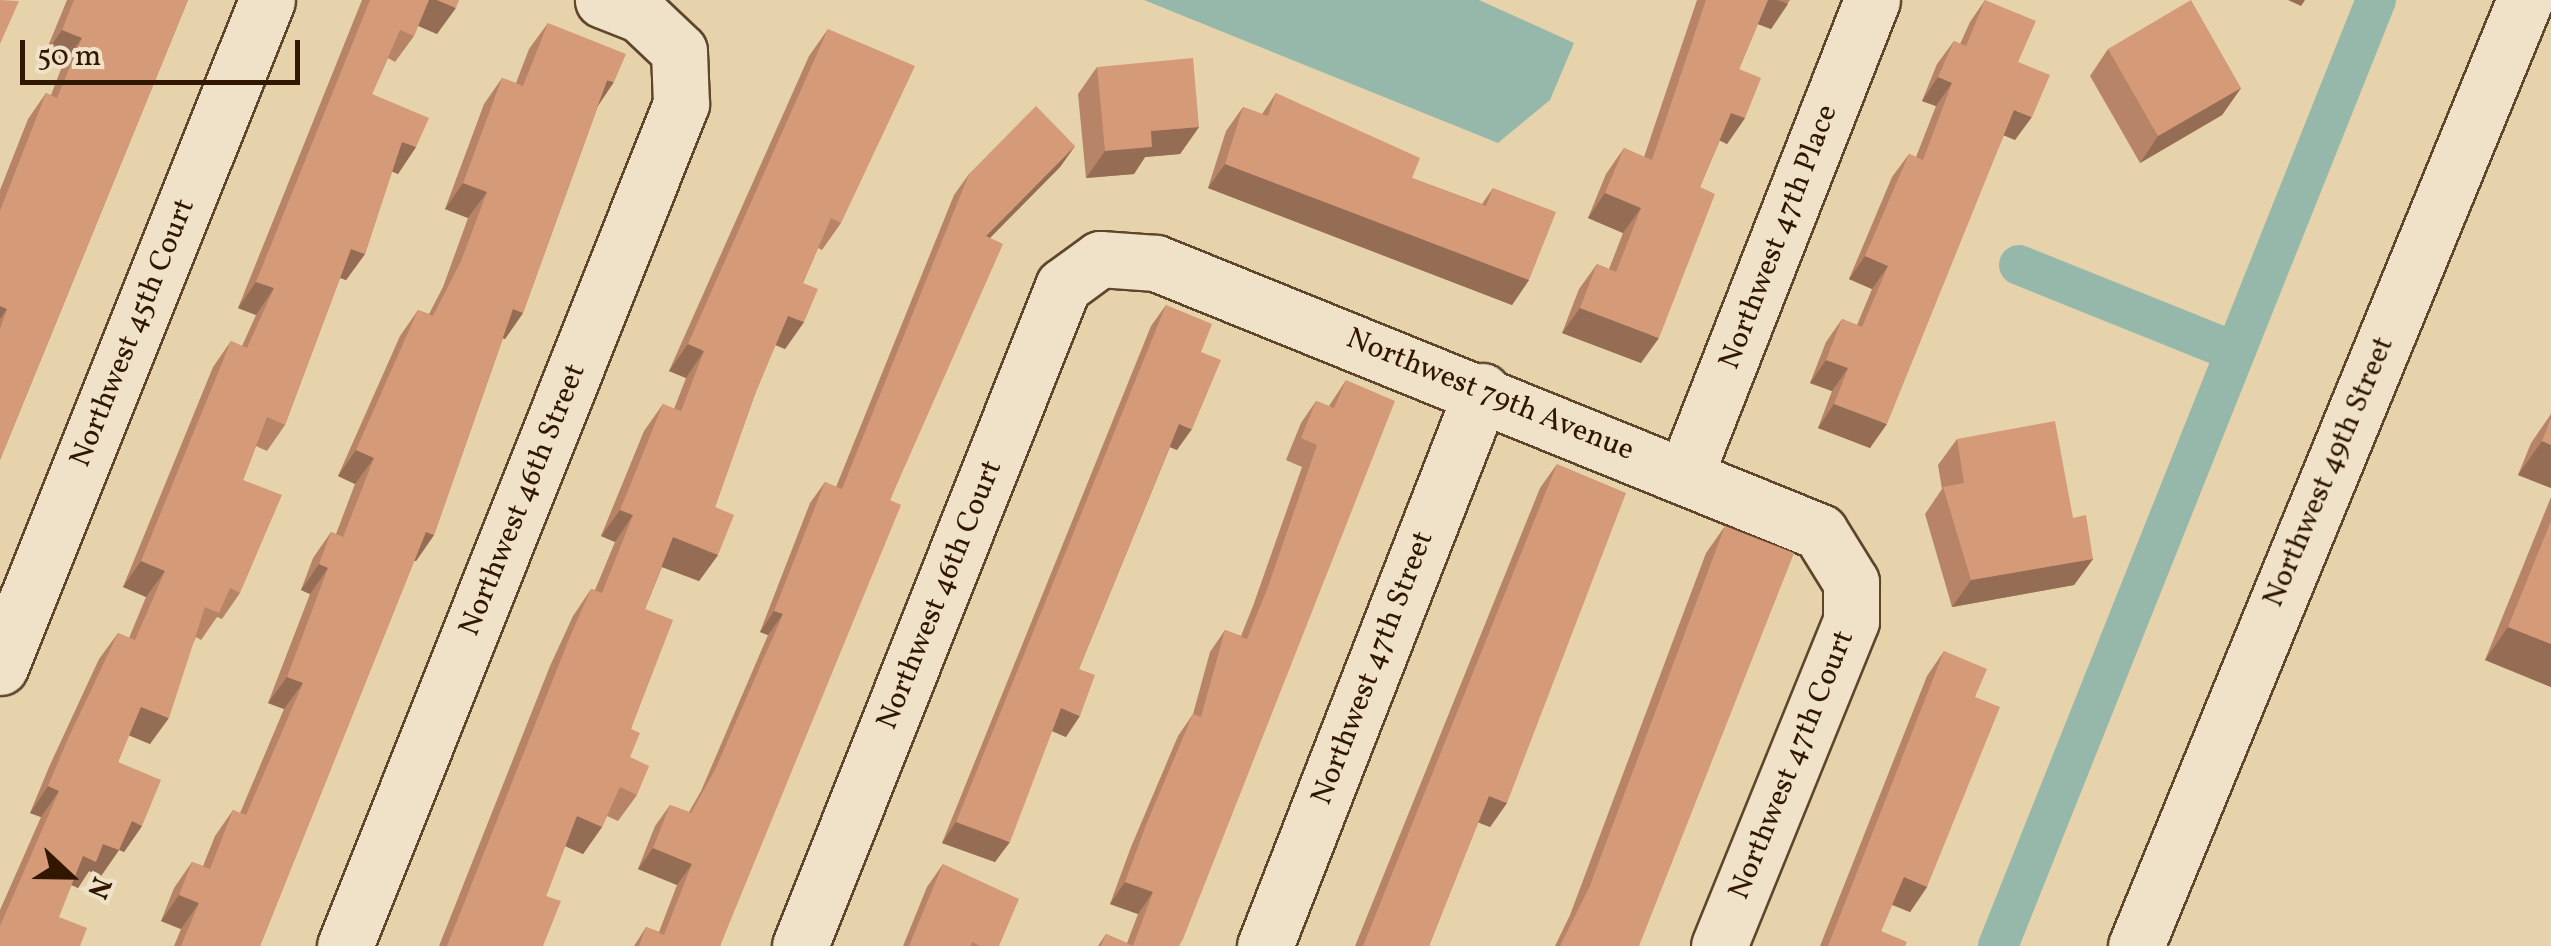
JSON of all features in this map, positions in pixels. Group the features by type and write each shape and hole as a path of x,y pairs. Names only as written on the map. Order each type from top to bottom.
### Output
{"street":[{"name":"Northwest 45th Court","path":"0,667 267,0"},
{"name":"Northwest 46th Street","path":"345,946 680,104 680,51 641,16 603,0"},
{"name":"Northwest 47th Place","path":"1686,473 1872,0"},
{"name":"Northwest 49th Street","path":"2136,946 2524,0"},
{"name":"Northwest 79th Avenue","path":"1100,259 1156,263 1686,473 1820,532 1851,582"},
{"name":"Northwest 46th Court","path":"800,946 1063,286 1100,259"},
{"name":"Northwest 47th Street","path":"1265,946 1482,390"},
{"name":"Northwest 47th Court","path":"1720,946 1851,620 1851,582"}],"shaded area":[{"path":"1144,0 1479,0 1574,43 1550,100 1498,143"}],"building":[{"path":"0,0 19,1 0,44"},
{"path":"74,0 188,0 0,460 0,329 7,309 0,306 0,211 46,93 57,98 82,38 62,30"},
{"path":"370,0 429,0 414,36 400,30 372,94 429,118 416,147 402,142 365,254 351,249 285,425 267,417 243,480 282,495 240,593 230,588 219,613 205,607 169,718 141,707 118,762 161,780 142,826 132,821 119,850 103,844 96,862 83,856 59,917 87,928 80,946 0,946 0,926 59,791 48,786 67,741 118,633 135,640 165,571 141,561 231,341 247,348 274,288 256,282"},
{"path":"437,0 459,0 456,8"},
{"path":"1706,0 1768,0 1739,69 1761,78 1745,118 1731,113 1700,187 1715,194 1659,338 1580,308 1597,264 1616,272 1641,208 1605,193 1624,148 1652,160"},
{"path":"1985,0 2036,21 2018,62 2050,75 2032,117 2014,110 1887,424 1834,404 1848,368 1826,360 1842,319 1862,327 1888,266 1865,256 1909,154 1923,160 1952,83 1938,77 1954,41 1966,46"},
{"path":"2191,0 2241,88 2158,136 2108,49"},
{"path":"548,23 626,54 614,82 607,80 523,313 513,309 434,535 426,532 260,946 181,946 199,903 179,895 192,862 210,869 233,810 246,815 303,683 287,677 328,568 319,564 331,532 343,537 374,458 356,450 418,310 433,316 461,261 487,192 463,183 502,78 523,86"},
{"path":"828,29 915,66 841,223 831,218 803,283 818,289 804,322 788,316 755,394 715,507 734,515 718,555 673,537 645,609 673,620 631,729 640,733 630,757 649,766 637,795 620,787 602,827 577,816 546,896 561,901 543,946 447,946 569,639 591,589 602,593 633,515 620,510 663,404 681,411 704,351 688,344"},
{"path":"1193,58 1199,127 1151,131 1152,147 1105,151 1097,67"},
{"path":"1276,93 1420,158 1412,178 1486,206 1493,188 1556,212 1529,280 1225,164 1243,107 1268,116"},
{"path":"1036,106 1075,146 986,236 1003,244 890,500 901,505 720,946 639,946 646,927 664,935 692,864 653,848 670,805 691,813 715,770 783,614 774,611 825,482 842,489 969,174"},
{"path":"1166,305 1212,324 1201,352 1221,360 1192,429 1179,424 1079,669 1095,675 1080,716 1061,708 1010,842 956,822"},
{"path":"1346,380 1395,401 1183,939 1179,946 1133,946 1153,892 1125,882 1146,825 1193,714 1201,717 1225,630 1247,639 1317,445 1301,438 1316,401 1334,408"},
{"path":"2551,418 2551,445 2542,441"},
{"path":"2055,421 2073,518 2086,515 2093,559 1971,580 1943,487 1964,483 1957,439"},
{"path":"1557,464 1626,493 1507,803 1489,796 1429,946 1363,946"},
{"path":"2551,521 2551,644 2508,627"},
{"path":"1725,526 1794,553 1639,946 1560,946 1589,888"},
{"path":"1944,651 1987,669 1975,697 2000,707 1927,887 1904,877 1881,931 1907,942 1905,946 1828,946"},
{"path":"943,864 1019,899 999,946 972,942 971,946 909,946"},
{"path":"1106,934 1133,946 1101,946"}],"waterway":[{"path":"1998,946 2376,0"},
{"path":"2019,265 2235,352"}]}
